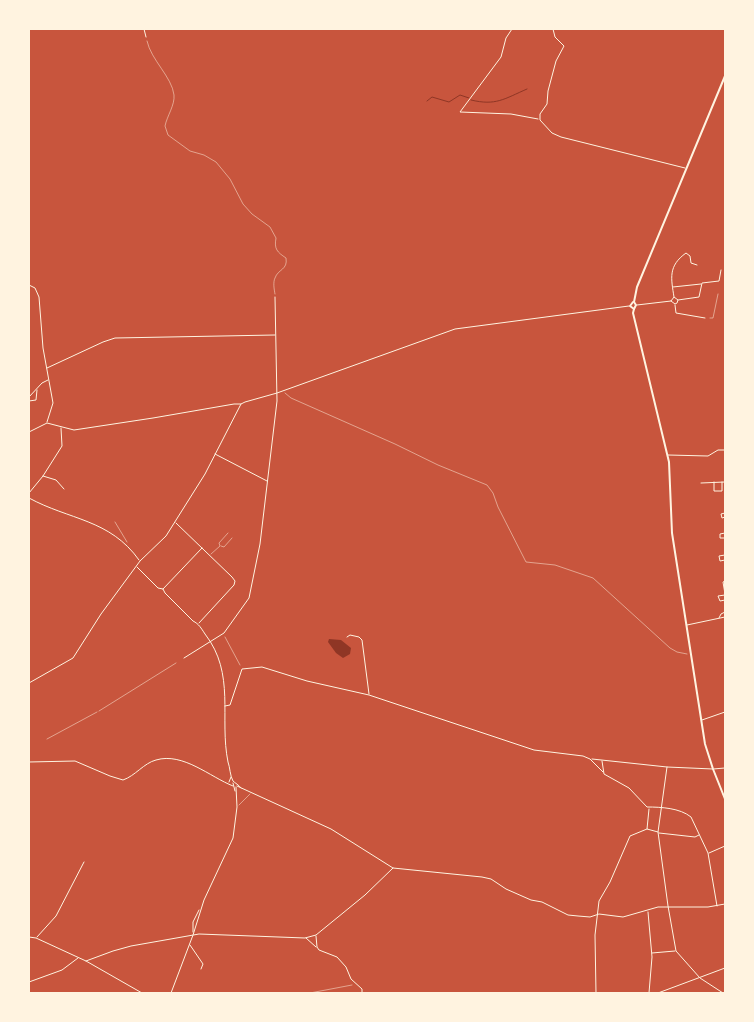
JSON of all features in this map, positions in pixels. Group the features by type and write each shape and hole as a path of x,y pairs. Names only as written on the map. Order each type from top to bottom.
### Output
{"main road":[{"path":"634,308 630,306 634,302 637,287 725,76"},
{"path":"634,302 636,305 634,308 635,320 668,455 671,474 672,533 705,744 725,798"}],"street":[{"path":"144,29 146,37"},
{"path":"512,29 506,38 501,57 460,112 511,114 539,119 552,132 561,137 686,168"},
{"path":"539,119 547,104 548,88 556,61 564,46 555,37 553,29"},
{"path":"697,265 691,263 688,254 684,254 675,263 671,274 674,297 678,300 699,297 702,283"},
{"path":"672,287 719,281 721,270"},
{"path":"29,285 35,288 39,297 43,348 53,402 47,423"},
{"path":"184,658 224,634 248,598 260,544 277,393 275,297"},
{"path":"671,301 674,297"},
{"path":"678,300 675,304 676,313 706,318"},
{"path":"636,305 671,301 675,304"},
{"path":"29,432 47,423 74,430 241,404 277,393 455,329 630,306"},
{"path":"47,368 115,338 276,335"},
{"path":"29,397 48,380"},
{"path":"29,401 36,400 37,389"},
{"path":"29,683 72,658 101,614 140,562 176,523 241,404"},
{"path":"29,493 43,476 62,446 61,427"},
{"path":"668,455 708,456 718,450 725,450"},
{"path":"215,454 268,481"},
{"path":"43,476 56,480 64,489"},
{"path":"714,482 714,491 722,491 722,482"},
{"path":"701,483 725,482"},
{"path":"29,498 108,531 130,547 140,562"},
{"path":"725,513 721,514 722,518 725,517"},
{"path":"176,523 232,576 235,584 199,623"},
{"path":"725,533 720,534 720,538 725,538"},
{"path":"162,589 202,548"},
{"path":"725,555 719,556 720,561 725,560"},
{"path":"137,567 158,588 162,589 193,621 199,623"},
{"path":"725,578 723,579 725,594 718,596 720,601 725,601"},
{"path":"718,618 725,612"},
{"path":"686,625 725,617"},
{"path":"171,993 201,908 236,829 236,792 225,745 225,706 222,668 211,641 199,626 199,623"},
{"path":"347,637 350,635 359,637 363,643 369,694"},
{"path":"225,706 230,705 242,669 262,667 296,678 369,694 534,750 583,756 602,761 667,767 725,768"},
{"path":"701,720 725,712"},
{"path":"29,762 75,761 118,780 123,780 152,761 169,758 180,760 235,785 250,794 331,829 393,868 482,876 506,889 568,915 623,917 668,906 717,906 725,904"},
{"path":"590,759 603,772 629,788 649,808 662,808 687,814 692,819 708,853 717,906"},
{"path":"602,761 603,772"},
{"path":"667,767 658,833 676,951 700,978 724,993"},
{"path":"228,783 232,776"},
{"path":"236,792 241,789"},
{"path":"647,829 649,808"},
{"path":"596,993 594,958 597,915 600,901 630,836 647,829 661,835 695,837 700,835"},
{"path":"708,853 725,846"},
{"path":"36,938 56,916 84,862"},
{"path":"86,962 131,946 199,934 305,938 316,935 365,895 393,868"},
{"path":"648,911 652,953 649,993"},
{"path":"316,935 317,947"},
{"path":"29,937 36,938 78,958 142,993"},
{"path":"305,938 319,950 337,958 346,967 351,979 362,988 362,993"},
{"path":"189,944 202,964 201,969"},
{"path":"652,953 676,951"},
{"path":"29,982 62,970 78,958"},
{"path":"658,993 725,968"}],"lane":[{"path":"220,546 219,543 228,533"},
{"path":"210,555 220,546 224,547 232,538"},
{"path":"237,806 250,794"}],"path":[{"path":"146,37 151,55 167,78 174,95 171,110 164,126 168,135 190,151 204,155 216,162 230,179 242,204 270,227 276,238 274,246 277,252 286,258 287,264 285,268 274,278 275,297"},
{"path":"706,318 713,318 718,294"},
{"path":"285,393 291,398 379,436 438,465 487,484 526,562 556,565 577,574 593,578 670,648 677,652 691,654"},
{"path":"115,522 130,547"},
{"path":"224,634 242,669"},
{"path":"46,739 99,711 176,663"},
{"path":"310,993 355,983"}],"shaded area":[{"path":"329,639 341,640 351,648 350,654 343,658 336,653 328,642"}],"waterway":[{"path":"471,100 494,102 527,89"},
{"path":"427,101 432,97 449,102 460,95 469,98"}]}
